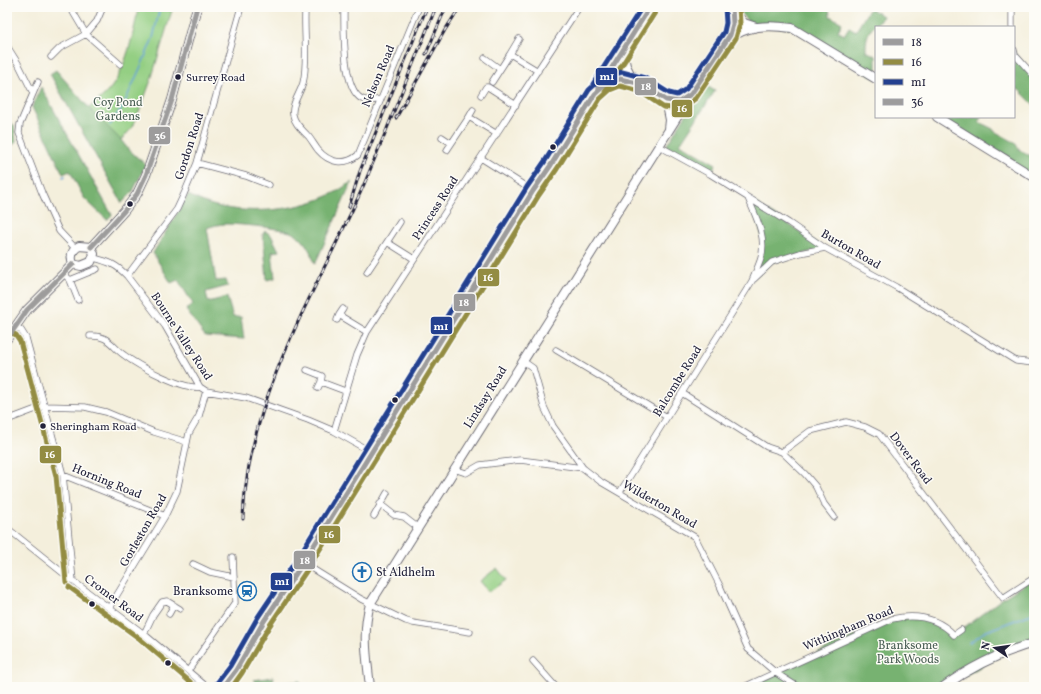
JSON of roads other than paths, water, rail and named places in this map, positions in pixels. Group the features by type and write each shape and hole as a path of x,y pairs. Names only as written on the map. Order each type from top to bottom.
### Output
{"highway":[{"path":"622,51 626,70 629,74 666,100 679,102 691,94 726,41 733,24 732,7"},
{"path":"223,687 236,670 264,621 303,563 533,191 551,165 648,9"},
{"path":"595,94 613,80 620,79 642,84"}],"street":[{"path":"70,7 86,34 120,64"},
{"path":"51,57 60,48 86,34 97,22 103,7"},
{"path":"91,248 137,194 146,175 172,100 197,7"},
{"name":"Gordon Road","path":"127,276 177,209 184,194 197,163 240,7"},
{"name":"Nelson Road","path":"306,7 304,25 305,63 303,83 294,105 293,115 297,125 319,151 330,159 343,163 352,160 358,155 419,7"},
{"path":"344,7 345,47 349,80 354,91 362,99 371,101 381,99"},
{"name":"Princess Road","path":"334,431 356,355 367,332 579,7"},
{"path":"732,7 744,23 757,27"},
{"path":"1012,7 1012,26"},
{"path":"726,41 738,32 757,27 777,26 792,28 875,78"},
{"path":"492,82 519,40"},
{"path":"7,46 19,65 33,93"},
{"path":"510,54 538,71"},
{"path":"1015,55 1034,76"},
{"path":"485,58 500,68"},
{"path":"38,82 19,129 21,138 40,188 59,231 75,248"},
{"path":"481,95 486,87 488,87 516,105"},
{"name":"Lindsay Road","path":"370,687 364,636 366,615 370,604 417,527 691,94"},
{"name":"Lindsay Road","path":"666,100 670,120 667,133"},
{"path":"447,150 473,110"},
{"path":"469,117 497,134"},
{"path":"939,118 1034,177"},
{"path":"442,137 451,143"},
{"name":"Burton Road","path":"659,146 710,174 825,248 896,287 1016,361 1034,363"},
{"path":"481,158 533,191"},
{"path":"197,163 246,176 269,185"},
{"name":"Balcombe Road","path":"620,492 752,281 762,257 763,238 757,218 748,198"},
{"path":"367,272 400,222"},
{"path":"387,242 414,259"},
{"path":"67,277 73,264 71,256 75,248 82,246 91,248"},
{"path":"73,264 79,266 87,265 91,262 94,258 94,254 91,248"},
{"name":"Balcombe Road","path":"752,281 772,262 800,253 825,248"},
{"name":"Bourne Valley Road","path":"94,258 112,263 120,268 127,276 165,326 200,387 206,391 246,398 334,431 353,442 366,460"},
{"path":"7,339 27,310 67,277 97,269"},
{"path":"67,277 78,300"},
{"path":"343,309 338,317 367,332"},
{"path":"16,327 25,334 62,475 73,581"},
{"path":"90,336 104,337 122,354 152,373 177,383 196,388 200,387"},
{"path":"556,350 667,417"},
{"name":"Wilderton Road","path":"523,361 533,368 544,407 554,426 582,468 601,482 695,537 720,586 748,649 776,673 798,687"},
{"path":"307,370 322,376 320,385 345,391"},
{"name":"Gorleston Road","path":"109,608 165,516 178,491 187,442 192,427 201,410 206,391"},
{"path":"682,392 767,447 782,452 816,487 824,504 834,517"},
{"path":"7,420 44,406 85,407 101,410 154,432 187,442"},
{"name":"Dover Road","path":"782,452 810,432 828,426 846,422 865,427 879,434 1003,598 1034,578"},
{"path":"454,469 466,473 480,465 520,460 582,468"},
{"name":"Horning Road","path":"62,475 165,516"},
{"path":"374,516 387,493"},
{"path":"380,504 394,514 404,517 417,527"},
{"name":"Cromer Road","path":"7,528 73,581 144,634 207,687"},
{"path":"188,671 235,602 233,557"},
{"path":"303,563 370,604 413,623 470,632"},
{"path":"193,564 210,572 234,577"},
{"path":"144,634 153,615 162,602 167,601 180,609"},
{"path":"169,614 174,605"},
{"name":"Withingham Road","path":"744,687 892,619 906,616 924,618 938,622 954,635 961,630"},
{"path":"943,687 960,674 988,660 1014,648 1034,643"},
{"path":"533,661 556,687"}],"waterway":[{"path":"110,125 123,106 142,64 153,38 160,7"},
{"path":"969,643 984,632 1034,613"}],"railway":[{"path":"349,207 360,171 427,7"},
{"path":"243,519 247,476 256,435 268,394 301,316 364,184 436,7"},
{"path":"426,54 446,7"},
{"path":"396,118 445,30 460,7"}],"place":[{"name":"Surrey Road","path":"178,77"},
{"name":"Sheringham Road","path":"43,426"},
{"name":"St Aldhelm","path":"362,572"},
{"name":"Branksome","path":"247,591"}],"park label":[{"name":"Coy Pond Gardens","path":"118,109"},
{"name":"Branksome Park Woods","path":"908,652"}]}
